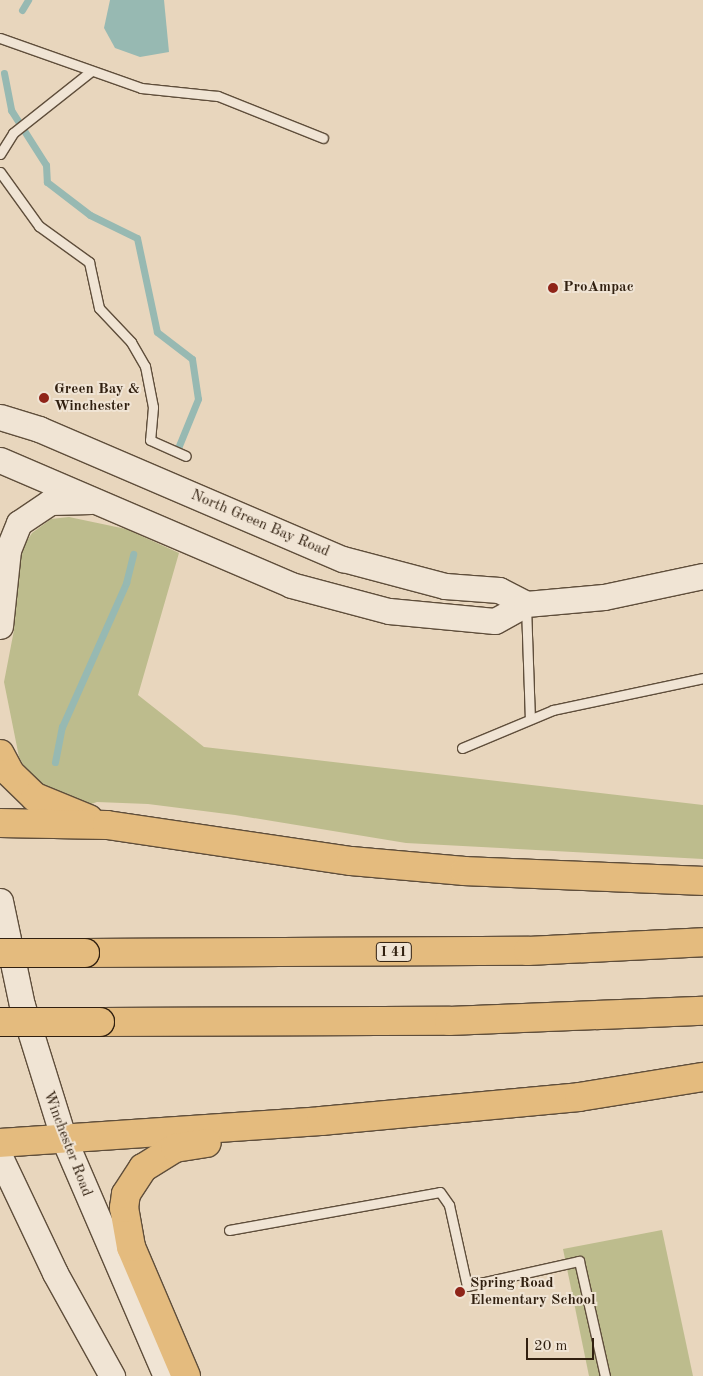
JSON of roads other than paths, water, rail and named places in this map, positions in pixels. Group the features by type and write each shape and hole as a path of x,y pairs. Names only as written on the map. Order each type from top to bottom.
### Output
{"highway":[{"path":"0,754 10,773 35,797 107,825"},
{"path":"0,823 107,825 351,861 703,881"},
{"name":"I 41","path":"0,953 528,951 703,942"},
{"path":"0,1022 458,1021 703,1011"},
{"path":"0,1143 63,1137 321,1121 580,1097 703,1077"},
{"path":"186,1376 124,1226 126,1194 143,1168 175,1148 321,1121"}],"main road":[{"name":"North Green Bay Road","path":"0,417 39,429 343,559 445,586 499,590 526,604"},
{"path":"0,460 102,501 291,585 339,600 427,616 495,621 526,604 604,597 703,576"},
{"path":"0,626 8,550 19,523 50,502 102,501"},
{"name":"Winchester Road","path":"0,900 22,1005 63,1137 166,1376"},
{"path":"0,1157 55,1273 112,1376"}],"lane":[{"path":"0,38 90,72 159,92 218,96 322,138"},
{"path":"0,154 21,127 90,72"},
{"path":"0,172 38,226 89,262 99,308 131,342 145,366 153,407 150,440 186,456"},
{"path":"526,604 530,718"},
{"path":"462,748 530,718 703,678"},
{"path":"229,1230 440,1192 449,1205 467,1286 579,1261 604,1376"}],"water":[{"path":"110,0 164,0 169,52 140,57 115,48 104,28"}],"waterway":[{"path":"22,10 28,0"},
{"path":"4,73 11,110 46,165 47,182 90,215 137,238 157,332 192,359 198,399 178,448"},
{"path":"55,762 62,727 126,583 133,554"}],"place":[{"name":"ProAmpac","path":"553,288"},
{"name":"Green Bay & Winchester","path":"44,398"},
{"name":"Spring Road Elementary School","path":"460,1292"}]}
